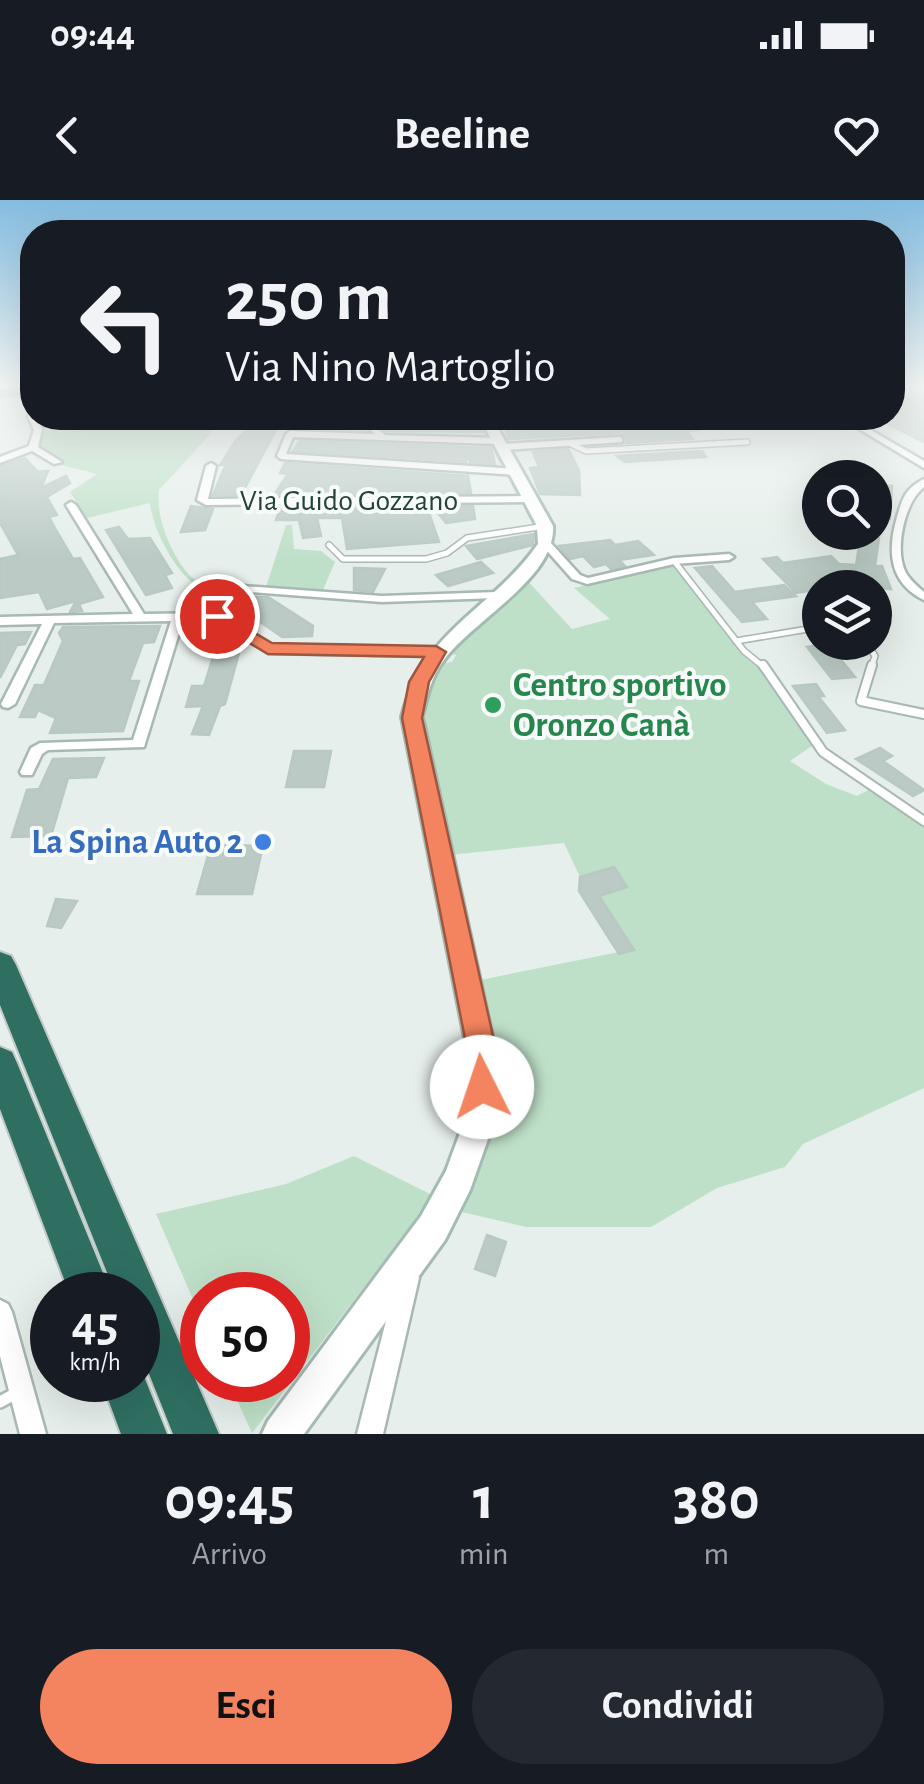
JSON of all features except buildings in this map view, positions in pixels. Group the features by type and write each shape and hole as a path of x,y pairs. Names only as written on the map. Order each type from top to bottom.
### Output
{"highway":[{"path":"0,965 128,1272"},
{"path":"0,1063 82,1272"},
{"path":"160,1348 196,1434"},
{"path":"132,1402 144,1434"}],"main road":[{"path":"280,1434 446,1206 479,1122 482,1054 412,718 419,682 436,652 547,548 532,499 501,444"}],"street":[{"path":"33,448 35,443"},
{"path":"286,443 280,456 516,472"},
{"path":"473,443 587,443"},
{"path":"887,443 924,465"},
{"path":"0,460 33,448"},
{"path":"33,448 57,462"},
{"name":"Via Guido Gozzano","path":"211,466 202,500 206,502 532,499"},
{"path":"924,482 913,490 896,570 924,598"},
{"path":"71,505 141,618"},
{"path":"547,548 576,578 586,581 674,561 728,557"},
{"path":"200,586 374,598 498,595"},
{"path":"27,772 36,751 45,746 139,744 178,616"},
{"path":"0,622 217,616 262,645 279,650 436,652"},
{"path":"8,704 50,620"},
{"path":"370,1434 414,1254"},
{"path":"0,1312 11,1396 33,1434"}],"lane":[{"path":"569,444 586,452 738,443"},
{"path":"330,545 344,559 412,560 439,556 459,541 477,535 547,548"},
{"path":"674,561 736,642 762,664 829,758 924,821"},
{"path":"736,642 802,629"},
{"path":"875,660 862,701 924,714"}],"green space":[{"path":"38,443 202,443 159,490 160,515 168,541 182,566 199,583 195,585 187,578 172,559 155,525 150,503 87,518 70,492 97,474 50,458"},
{"path":"286,525 292,525 294,549 321,551 335,562 322,592 266,587"},
{"path":"665,565 675,566 741,653 756,662 812,746 790,761 826,784 857,796 868,790 924,825 924,1088 803,1144 785,1167 717,1188 651,1227 526,1227 462,1212 489,1140 499,1085 495,1044 480,980 634,949 586,876 580,877 564,843 449,855 428,759 426,712 431,688 439,664 452,662 456,655 447,651 524,577 572,629 610,619 574,588"},
{"path":"354,1156 434,1196 310,1357 310,1272 181,1272 156,1214 286,1184"},
{"path":"238,1402 276,1402 252,1433"}],"place":[{"name":"Centro sportivo Oronzo Canà","path":"493,705"},
{"name":"La Spina Auto 2","path":"263,842"}],"route":[{"path":"217,616 268,648 279,650 436,652 419,682 412,718 482,1054 482,1087"}]}
